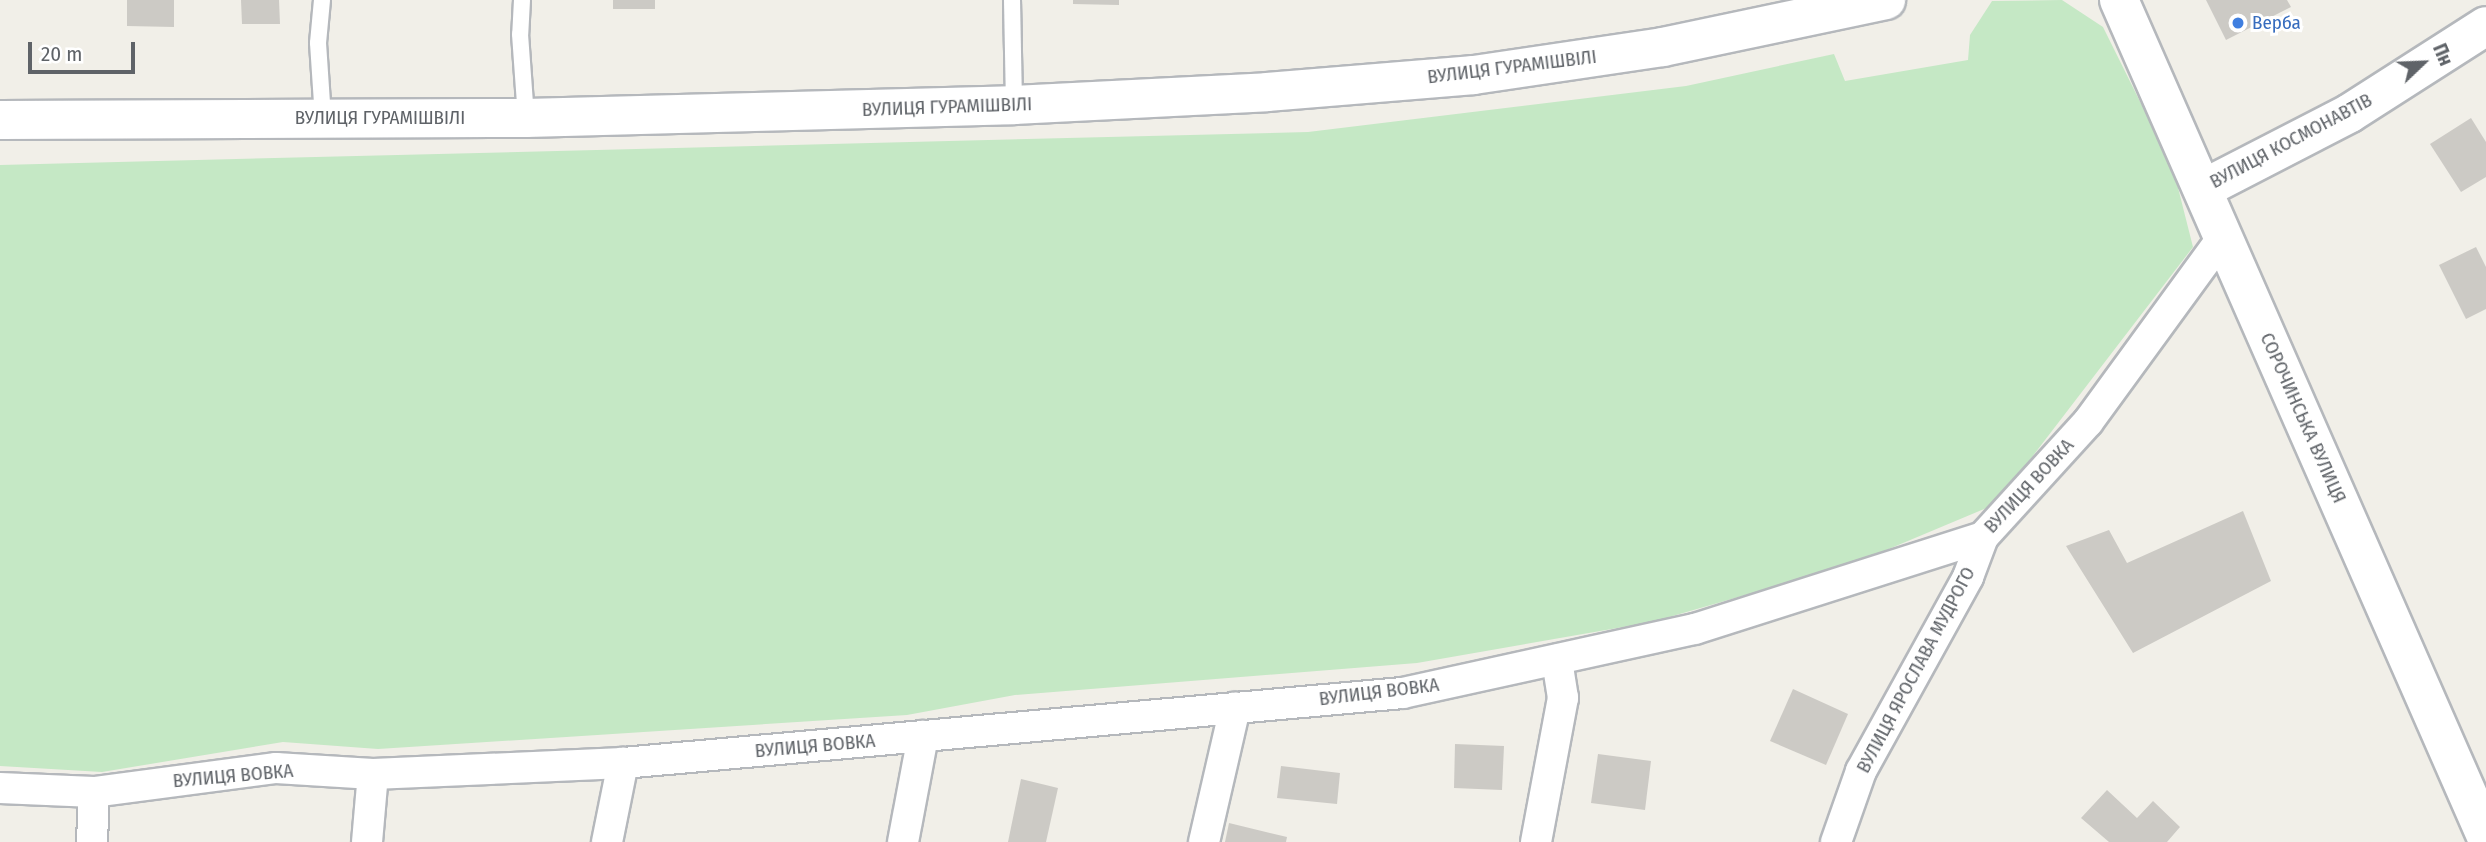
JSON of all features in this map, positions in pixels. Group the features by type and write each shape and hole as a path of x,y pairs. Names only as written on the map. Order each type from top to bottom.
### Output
{"main road":[{"name":"ВУЛИЦЯ ГУРАМІШВІЛІ","path":"0,120 526,118 1014,105 1267,92 1474,75 1664,47 1886,0"},
{"name":"СОРОЧИНСЬКА ВУЛИЦЯ","path":"2119,0 2486,836"},
{"name":"ВУЛИЦЯ КОСМОНАВТІВ","path":"2203,189 2350,113 2486,26"}],"street":[{"name":"ВУЛИЦЯ ВОВКА","path":"0,788 94,792 276,768 373,774 623,763 1403,693 1695,629 1983,537 2088,422 2223,237"},
{"name":"ВУЛИЦЯ ЯРОСЛАВА МУДРОГО","path":"1836,842 1861,771 1968,577 1983,537"},
{"path":"1536,842 1563,698 1557,659"},
{"path":"1204,842 1235,708"},
{"path":"903,842 923,736"},
{"path":"607,842 623,763"},
{"path":"367,842 373,774"},
{"path":"92,842 94,792"}],"lane":[{"path":"322,0 318,43 323,118"},
{"path":"522,0 520,34 526,118"},
{"path":"1012,0 1014,105"}],"green space":[{"path":"2062,0 2103,27 2173,168 2193,247 1996,504 1853,564 1652,622 1417,663 1015,695 907,715 378,749 283,742 102,772 0,766 0,165 1308,132 1686,86 1834,54 1845,81 1968,60 1970,35 1992,1"}],"building":[{"path":"127,0 174,0 174,27 127,26"},
{"path":"241,0 279,0 280,24 242,24"},
{"path":"613,0 655,0 655,9 613,9"},
{"path":"1073,0 1119,0 1119,5 1073,4"},
{"name":"Верба","path":"2206,0 2287,0 2291,7 2226,40"},
{"path":"2471,118 2486,142 2486,177 2461,192 2430,144"},
{"path":"2476,247 2486,267 2486,309 2466,319 2439,265"},
{"path":"2243,511 2271,581 2133,653 2066,546 2109,530 2127,563"},
{"path":"1793,689 1848,714 1826,765 1770,741"},
{"path":"1455,744 1504,746 1502,790 1454,788"},
{"path":"1598,754 1651,761 1645,810 1591,803"},
{"path":"1281,766 1340,773 1337,804 1277,798"},
{"path":"1021,779 1058,788 1046,842 1008,842"},
{"path":"2107,790 2137,818 2153,801 2180,827 2167,842 2109,842 2081,818"},
{"path":"1229,823 1287,837 1286,842 1225,842"}],"place":[{"name":"Верба","path":"2238,23"}]}
